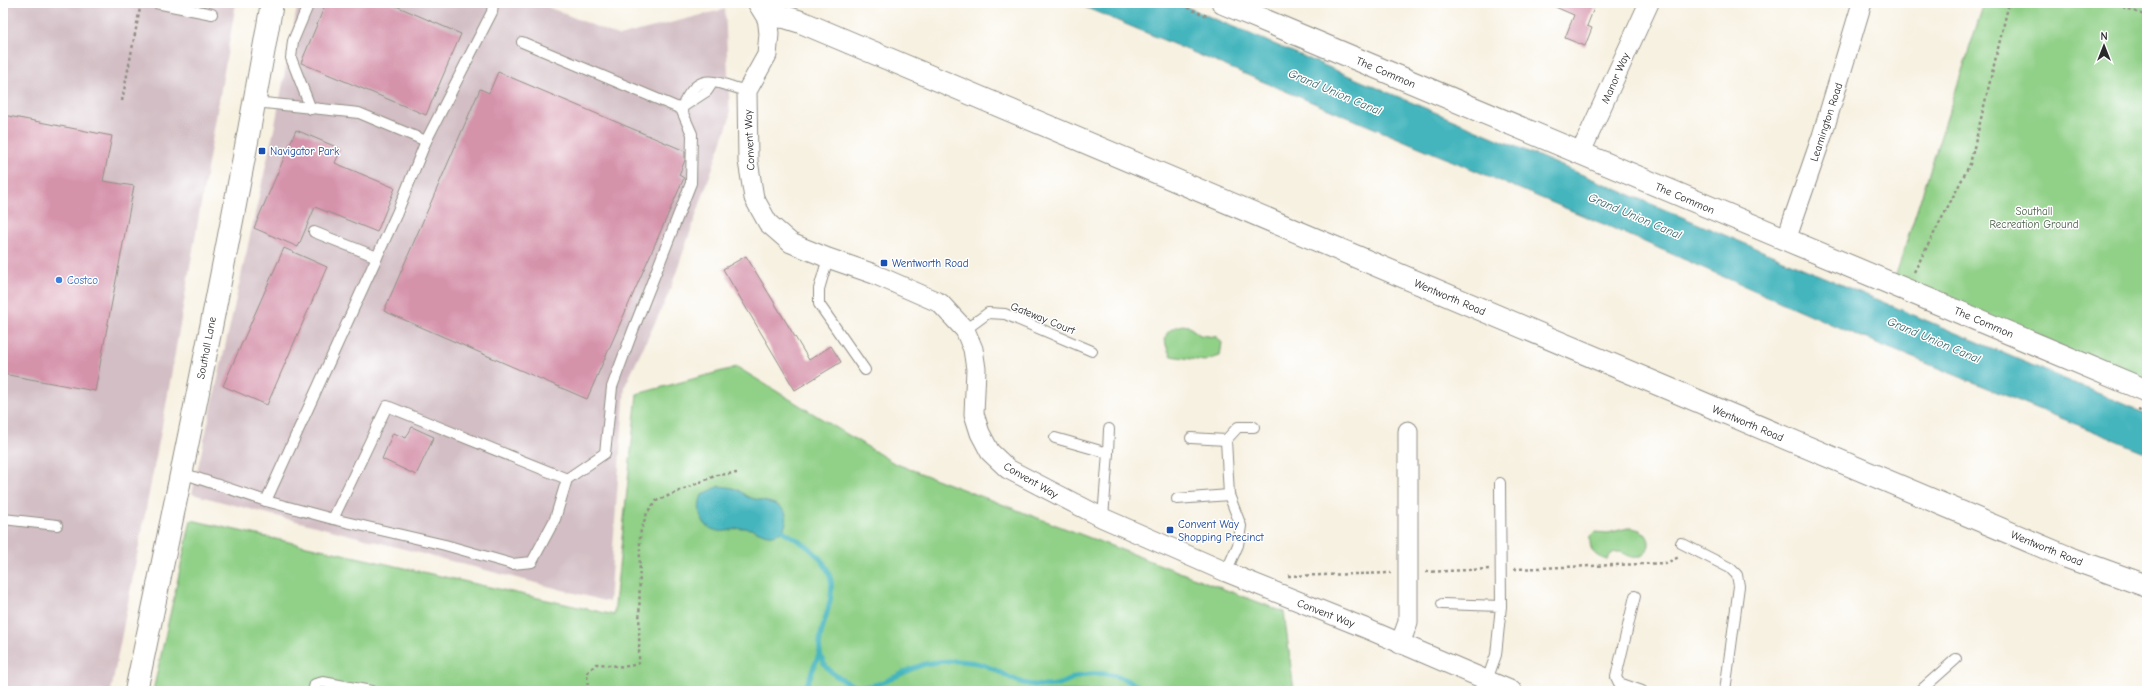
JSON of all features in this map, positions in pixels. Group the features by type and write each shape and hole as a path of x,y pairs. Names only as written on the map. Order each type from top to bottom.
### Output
{"street":[{"name":"Southall Lane","path":"136,691 182,473 255,102 272,3"},
{"name":"The Common","path":"1223,3 2147,391"},
{"name":"Manor Way","path":"1580,154 1649,3"},
{"name":"Leamington Road","path":"1786,240 1822,136 1862,3"},
{"name":"Convent Way","path":"763,9 769,34 766,55 747,91 748,161 754,198 768,223 791,243 874,274 940,303 965,330 973,349 976,369 974,414 980,433 990,452 1008,469 1103,518 1226,572 1512,691"},
{"name":"Wentworth Road","path":"763,9 801,22 2067,557 2147,586"},
{"path":"1400,644 1408,622 1408,431"}],"lane":[{"path":"156,3 212,14"},
{"path":"310,3 293,41 291,58 311,109"},
{"path":"266,501 377,257 426,141 492,12 493,3"},
{"path":"182,473 266,501 333,519 445,545 512,564 532,562 555,519 567,479 605,453 612,387 691,183 692,134 681,108 522,42"},
{"path":"681,108 707,91 714,82 747,91"},
{"path":"255,102 359,113 426,141"},
{"path":"314,232 377,257"},
{"path":"828,258 819,289 819,304 865,370"},
{"name":"Gateway Court","path":"965,330 988,313 1005,314 1092,351"},
{"path":"333,519 387,406 567,479"},
{"path":"1226,572 1238,545 1241,526 1229,495 1226,440 1238,427 1254,427"},
{"path":"1103,518 1109,429"},
{"path":"1055,438 1108,453"},
{"path":"1191,438 1226,440"},
{"path":"1487,680 1496,655 1501,606 1500,483"},
{"path":"1177,499 1229,495"},
{"path":"3,518 57,525"},
{"path":"1680,543 1730,568 1737,575 1740,586 1725,691"},
{"path":"1635,596 1616,678 1619,683 1642,691"},
{"path":"1442,604 1501,606"},
{"path":"1920,691 1956,659"},
{"path":"313,691 315,684 323,682 371,691"}],"path":[{"path":"122,100 141,3"},
{"path":"1918,277 1913,271 1970,164 2009,3"},
{"path":"2112,3 2147,16"},
{"path":"588,691 587,673 596,664 609,664 627,668 639,664 640,534 646,513 656,501 717,475 736,473"},
{"path":"1269,590 1287,576 1666,563 1694,550"}],"shaded area":[{"path":"3,3 236,3 166,405 111,691 3,691"},
{"name":"Navigator Park","path":"298,3 538,3 619,36 725,9 730,118 669,293 625,386 609,602 192,494 275,125"}],"green space":[{"name":"Southall Recreation Ground","path":"1984,3 2147,3 2147,387 1893,284"},
{"path":"1183,325 1188,326 1200,335 1217,337 1222,343 1220,356 1204,361 1171,356 1166,345 1166,336 1171,330"},
{"path":"737,367 894,463 1284,612 1294,691 153,691 191,520 614,615 637,394"},
{"path":"1628,528 1640,530 1647,536 1649,541 1648,549 1641,556 1632,557 1621,552 1615,552 1611,554 1607,560 1599,557 1593,552 1590,546 1590,536 1594,532 1608,533"}],"water":[{"name":"Grand Union Canal","path":"1075,3 1177,3 2147,414 2147,453 1847,331 1608,226"},
{"path":"719,486 736,489 748,497 778,505 786,514 786,521 783,531 777,534 768,535 745,528 718,531 707,526 701,517 699,506 700,500 702,495"}],"building":[{"path":"326,3 389,3 461,34 426,115 301,63"},
{"path":"1546,3 1596,3 1587,26 1592,28 1585,46 1565,38 1574,15"},
{"path":"498,72 685,151 685,160 679,175 684,178 587,399 384,311 480,89 489,93"},
{"name":"Costco","path":"3,115 112,136 103,181 134,186 95,391 3,374"},
{"path":"296,130 341,149 335,163 395,188 377,232 315,207 298,247 254,228"},
{"path":"284,248 327,267 267,405 223,386"},
{"path":"746,256 809,360 831,346 841,362 795,390 723,269"},
{"path":"412,427 434,437 416,475 382,459 393,433 406,438"}],"waterway":[{"path":"783,531 811,549 827,568 830,576 831,590 829,605 821,634 820,648 823,661 832,673 851,684 872,686 882,683 920,665 936,662 957,661 984,665 1017,681 1028,684 1052,686 1063,683 1075,677 1103,674 1120,677 1137,685 1145,691"},
{"path":"800,690 807,684 820,652"}],"place":[{"name":"Navigator Park","path":"262,151"},
{"name":"Wentworth Road","path":"884,263"},
{"name":"Costco","path":"59,280"},
{"name":"Convent Way Shopping Precinct","path":"1170,530"}]}
